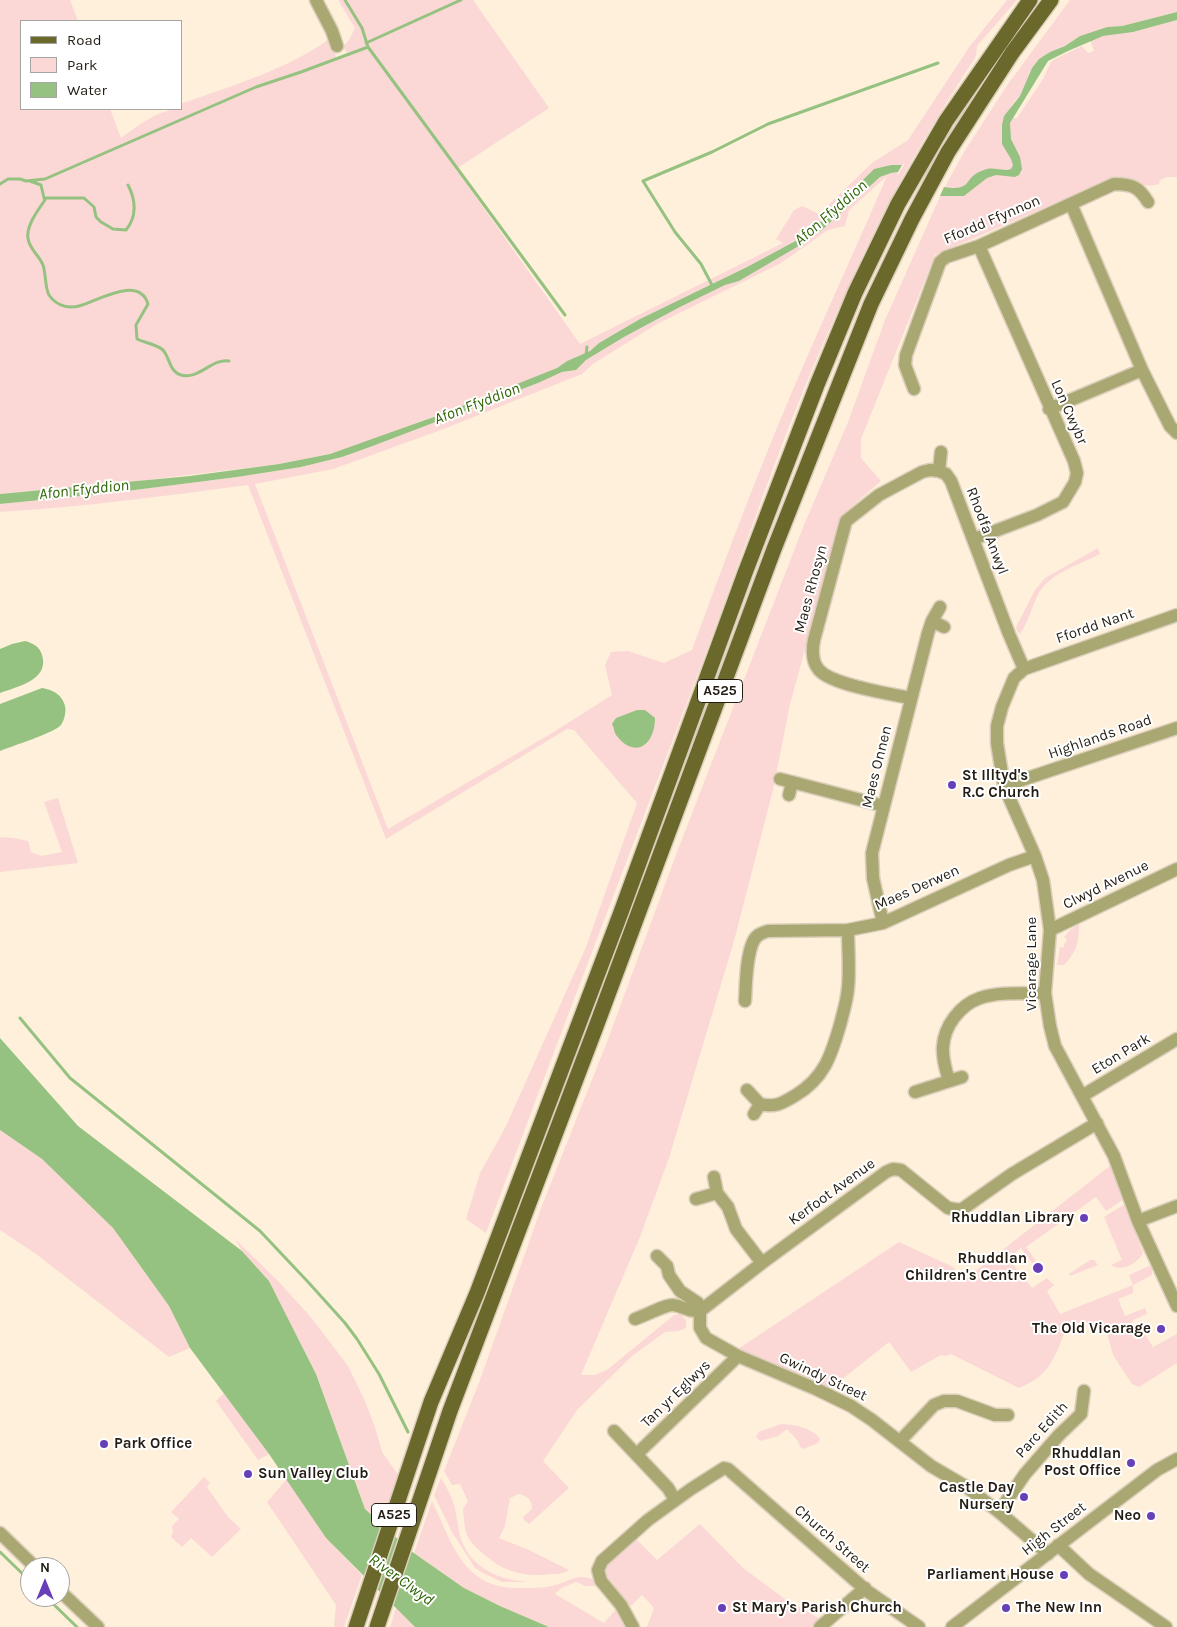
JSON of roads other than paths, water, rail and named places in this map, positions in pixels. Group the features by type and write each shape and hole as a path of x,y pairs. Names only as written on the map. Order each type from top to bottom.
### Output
{"main road":[{"name":"A525","path":"356,1627 431,1402 477,1293 536,1140 745,573 855,292 898,204 946,121 1030,0"},
{"name":"A525","path":"377,1627 450,1411 774,549 871,304 912,219 948,152 1012,53 1052,0"}],"street":[{"path":"316,0 332,31 337,46"},
{"name":"Ffordd Ffynnon","path":"909,383 905,365 906,355 940,262 946,257 959,251 979,246 1114,184 1134,187 1148,195"},
{"path":"1071,204 1142,370 1170,426 1177,432"},
{"name":"Lon Cwybr","path":"974,539 1037,515 1063,502 1070,494 1077,473 1074,461 1049,409 979,246"},
{"path":"1049,409 1142,370"},
{"path":"939,471 941,452"},
{"name":"Maes Rhosyn","path":"910,698 833,680 818,670 812,653 846,521 879,495 922,472 930,470 939,471"},
{"name":"Rhodfa Anwyl","path":"939,471 946,474 951,481 1009,634 1024,668"},
{"name":"Maes Onnen","path":"883,923 871,866 872,853 910,698 938,624 940,607"},
{"name":"Ffordd Nant","path":"1024,668 1177,615"},
{"name":"Vicarage Lane","path":"1024,668 1014,678 1002,707 998,726 999,759 1004,786 1035,856 1043,880 1048,905 1050,930 1045,993 1050,1026 1055,1046 1114,1156 1138,1222 1177,1306"},
{"name":"Highlands Road","path":"1004,786 1177,728"},
{"path":"787,785 884,806"},
{"name":"Maes Derwen","path":"745,1001 749,956 752,942 759,934 768,931 848,930 883,923 1009,865 1035,856"},
{"name":"Clwyd Avenue","path":"1050,930 1177,869"},
{"path":"747,1090 757,1109 774,1107 812,1082 823,1070 828,1061 845,1005 848,986 848,930"},
{"path":"915,1092 956,1079 944,1060 943,1048 946,1032 955,1016 968,1004 982,997 999,994 1045,993"},
{"name":"Eton Park","path":"1082,1096 1177,1039"},
{"name":"Kerfoot Avenue","path":"700,1311 886,1172 893,1169 901,1170 948,1208 961,1210 1012,1174 1097,1123"},
{"path":"714,1177 717,1193 728,1207 736,1229 762,1263"},
{"path":"696,1199 717,1193"},
{"path":"1138,1222 1177,1206"},
{"path":"636,1320 668,1304 683,1307 692,1312 700,1311 698,1303 680,1290 669,1276 668,1266 657,1256"},
{"name":"Gwindy Street","path":"700,1311 700,1328 706,1338 738,1356 851,1406 931,1466 964,1486 999,1512 1048,1554"},
{"name":"Tan yr Eglwys","path":"637,1454 738,1356"},
{"name":"Parc Edith","path":"999,1512 1025,1474 1081,1414 1084,1392"},
{"path":"900,1442 934,1405 944,1401 957,1401 996,1415 1008,1415"},
{"path":"614,1431 668,1488 675,1500 648,1520 602,1561 598,1570 601,1581 621,1605 633,1627"},
{"name":"High Street","path":"952,1627 1157,1470 1177,1460"},
{"name":"Church Street","path":"675,1500 720,1470 728,1469 865,1588 919,1627"},
{"path":"0,1533 25,1557"},
{"path":"1058,1546 1089,1574 1166,1627"},
{"path":"820,1627 865,1588"},
{"path":"70,1600 98,1627"}],"water":[{"path":"1177,12 1177,20 1133,32 1103,36 1048,61 1010,123 1011,139 1020,157 1022,169 1019,175 1015,177 996,175 987,178 964,196 940,196 944,187 964,186 973,176 984,170 1011,169 1013,165 1011,159 1002,144 1004,116 1020,96 1032,68 1039,59 1080,36 1107,27 1122,26"},
{"name":"Afon Ffyddion","path":"891,165 902,165 898,172 880,177 822,230 797,247 739,281 725,285 624,337 586,360 576,370 562,372 538,383 342,457 301,467 111,493 0,504 0,494 190,476 279,464 330,454 442,414 557,368 567,361 590,351 599,343 640,319 747,267 801,238 824,219 874,169"},
{"path":"25,641 40,650 43,664 41,671 30,681 0,693 0,649"},
{"path":"42,688 55,692 65,705 61,725 42,735 0,751 0,704"},
{"path":"637,710 645,710 655,718 652,736 643,746 637,748 623,743 616,735 612,724 616,718"},
{"name":"River Clwyd","path":"0,1038 78,1126 242,1251 269,1281 316,1374 365,1509 411,1551 464,1588 549,1627 415,1627 326,1538 269,1454 190,1348 169,1306 113,1228 42,1159 0,1130"}],"waterway":[{"path":"345,0 362,28 368,47 565,315"},
{"path":"366,43 461,0"},
{"path":"0,184 8,179 26,181 45,179 256,87 368,47"},
{"path":"713,287 701,264 675,232 643,181 712,152 768,124 938,63"},
{"path":"30,181 41,185 44,198 84,198 94,207 96,217 101,222 113,229 126,230 134,214 133,197 128,185"},
{"path":"44,198 45,200 31,223 28,238 30,245 43,265 48,292 54,301 64,306 76,307 116,292 136,291 143,295 148,304 136,325 137,339 163,350 174,371 188,376 217,363 229,361"},
{"path":"586,356 587,347"},
{"path":"20,1018 70,1078 260,1231 309,1283 357,1339 379,1374 408,1432"},
{"path":"0,1552 20,1571"},
{"path":"56,1607 77,1627"}],"place":[{"name":"St Illtyd's R.C Church","path":"952,785"},
{"name":"Rhuddlan Library","path":"1084,1218"},
{"name":"Rhuddlan Children's Centre","path":"1038,1268"},
{"name":"The Old Vicarage","path":"1161,1329"},
{"name":"Park Office","path":"104,1444"},
{"name":"Rhuddlan Post Office","path":"1131,1463"},
{"name":"Sun Valley Club","path":"248,1474"},
{"name":"Castle Day Nursery","path":"1024,1497"},
{"name":"Neo","path":"1151,1516"},
{"name":"Parliament House","path":"1064,1575"},
{"name":"St Mary's Parish Church","path":"722,1608"},
{"name":"The New Inn","path":"1006,1608"}]}
